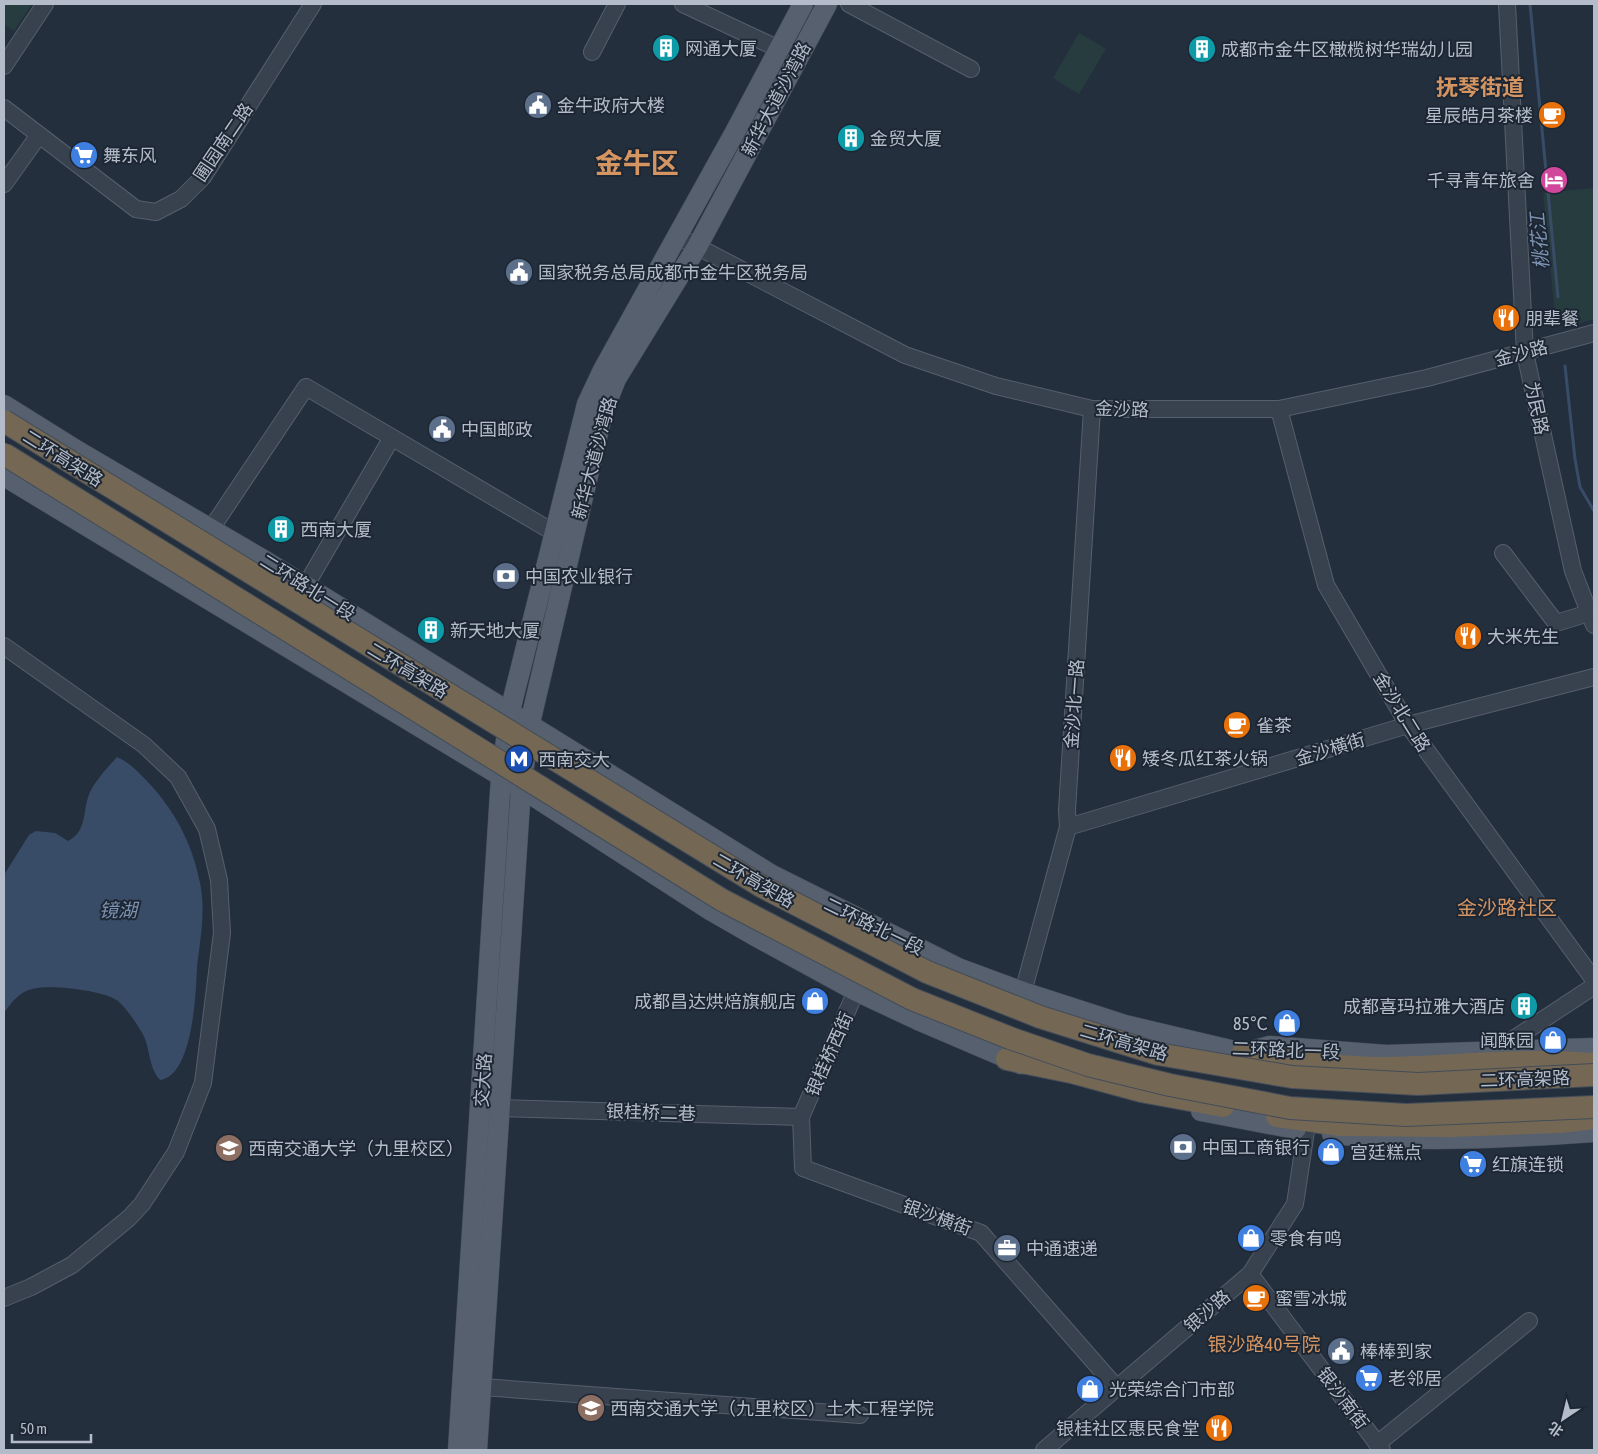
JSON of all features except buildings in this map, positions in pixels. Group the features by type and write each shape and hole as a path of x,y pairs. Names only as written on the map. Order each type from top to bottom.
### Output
{"highway":[{"name":"二环高架路","path":"4,421 761,886 927,972 1040,1018 1158,1054 1292,1078 1418,1084 1594,1076"},
{"name":"二环高架路","path":"4,454 722,900 912,999 1010,1038 1088,1065 1170,1085 1290,1108 1406,1115 1594,1107"},
{"path":"1243,1053 1318,1064 1382,1068 1492,1063 1594,1064"},
{"path":"1007,1059 1071,1072 1141,1092 1341,1125 1451,1126 1560,1122 1594,1118"}],"main road":[{"name":"新华大道沙湾路","path":"510,711 553,532 587,404 603,370 678,236 803,4"},
{"name":"新华大道沙湾路","path":"530,724 603,412 616,379 697,247 827,4"},
{"name":"二环路北一段","path":"4,405 306,585 772,874 958,968 1023,992 1125,1025 1243,1053 1270,1046 1386,1055 1594,1048"},
{"path":"4,476 521,788 710,910 856,991 1007,1059 1057,1078 1134,1098 1306,1131 1387,1140 1536,1136 1594,1132"},
{"name":"交大路","path":"458,1450 502,777 510,711"},
{"name":"交大路","path":"477,1450 521,788 530,724"}],"street":[{"path":"4,66 45,4"},
{"name":"圃园南二路","path":"4,108 136,210 156,212 181,199 203,177 313,4"},
{"path":"592,52 617,4"},
{"path":"683,4 779,49"},
{"path":"849,4 971,69"},
{"name":"为民路","path":"1507,4 1525,353 1573,570 1592,619"},
{"path":"4,184 40,135"},
{"name":"金沙路","path":"678,236 905,355 996,386 1092,409 1279,410 1427,378 1594,333"},
{"path":"211,529 306,386 392,439 553,532"},
{"name":"金沙北一路","path":"1023,992 1068,827 1067,810 1092,409"},
{"name":"金沙北二路","path":"1279,410 1326,585 1408,725 1594,980"},
{"path":"306,585 392,439"},
{"path":"1504,553 1556,623 1592,619"},
{"path":"4,646 144,745 178,776 207,829 219,880 222,934 204,1083 176,1152 142,1204 129,1218 72,1265 31,1287 4,1298"},
{"name":"金沙横街","path":"1068,827 1408,725 1594,678"},
{"path":"1497,1050 1594,986"},
{"name":"银桂桥西街","path":"801,1117 856,991"},
{"name":"银桂桥二巷","path":"501,1108 801,1117"},
{"name":"银沙横街","path":"801,1117 803,1168 982,1233 1117,1388"},
{"name":"银沙路","path":"1044,1450 1250,1274 1295,1204 1306,1131"},
{"name":"银沙南街","path":"1250,1274 1380,1447"},
{"path":"1380,1447 1529,1321"},
{"path":"482,1387 860,1415"}],"green space":[{"path":"4,4 32,4 14,31 4,24"},
{"path":"1079,33 1106,49 1079,94 1053,78"},
{"path":"1594,188 1594,319 1570,326 1555,315 1543,193"}],"water":[{"name":"镜湖","path":"117,757 128,763 144,778 172,813 192,853 202,894 202,925 194,1013 186,1049 180,1064 171,1075 160,1080 153,1068 141,1031 124,1007 111,997 76,989 50,987 32,989 19,995 4,1013 4,875 29,835 36,831 55,833 68,841 79,832 84,820 90,792"}],"waterway":[{"name":"桃花江","path":"1530,4 1558,297"},
{"name":"桃花江","path":"1565,366 1575,459 1580,487 1594,511"}],"place":[{"name":"网通大厦","path":"666,48"},
{"name":"成都市金牛区橄榄树华瑞幼儿园","path":"1202,49"},
{"name":"金牛政府大楼","path":"538,105"},
{"name":"星辰皓月茶楼","path":"1552,115"},
{"name":"金贸大厦","path":"851,138"},
{"name":"舞东风","path":"84,155"},
{"name":"千寻青年旅舍","path":"1554,180"},
{"name":"国家税务总局成都市金牛区税务局","path":"519,272"},
{"name":"朋辈餐","path":"1506,318"},
{"name":"中国邮政","path":"442,429"},
{"name":"西南大厦","path":"281,529"},
{"name":"中国农业银行","path":"506,576"},
{"name":"新天地大厦","path":"431,630"},
{"name":"大米先生","path":"1468,636"},
{"name":"雀茶","path":"1237,725"},
{"name":"矮冬瓜红茶火锅","path":"1123,758"},
{"name":"西南交大","path":"519,759"},
{"name":"成都昌达烘焙旗舰店","path":"815,1001"},
{"name":"成都喜玛拉雅大酒店","path":"1524,1006"},
{"name":"85℃","path":"1287,1023"},
{"name":"闻酥园","path":"1553,1040"},
{"name":"中国工商银行","path":"1183,1147"},
{"name":"西南交通大学（九里校区）","path":"229,1148"},
{"name":"宫廷糕点","path":"1331,1152"},
{"name":"红旗连锁","path":"1473,1164"},
{"name":"零食有鸣","path":"1251,1238"},
{"name":"中通速递","path":"1007,1248"},
{"name":"蜜雪冰城","path":"1256,1298"},
{"name":"棒棒到家","path":"1341,1351"},
{"name":"老邻居","path":"1369,1378"},
{"name":"光荣综合门市部","path":"1090,1389"},
{"name":"西南交通大学（九里校区）土木工程学院","path":"591,1408"},
{"name":"银桂社区惠民食堂","path":"1219,1428"}],"district":[{"name":"抚琴街道","path":"1480,87"},
{"name":"金牛区","path":"637,163"},
{"name":"金沙路社区","path":"1507,907"},
{"name":"银沙路40号院","path":"1264,1344"}]}
